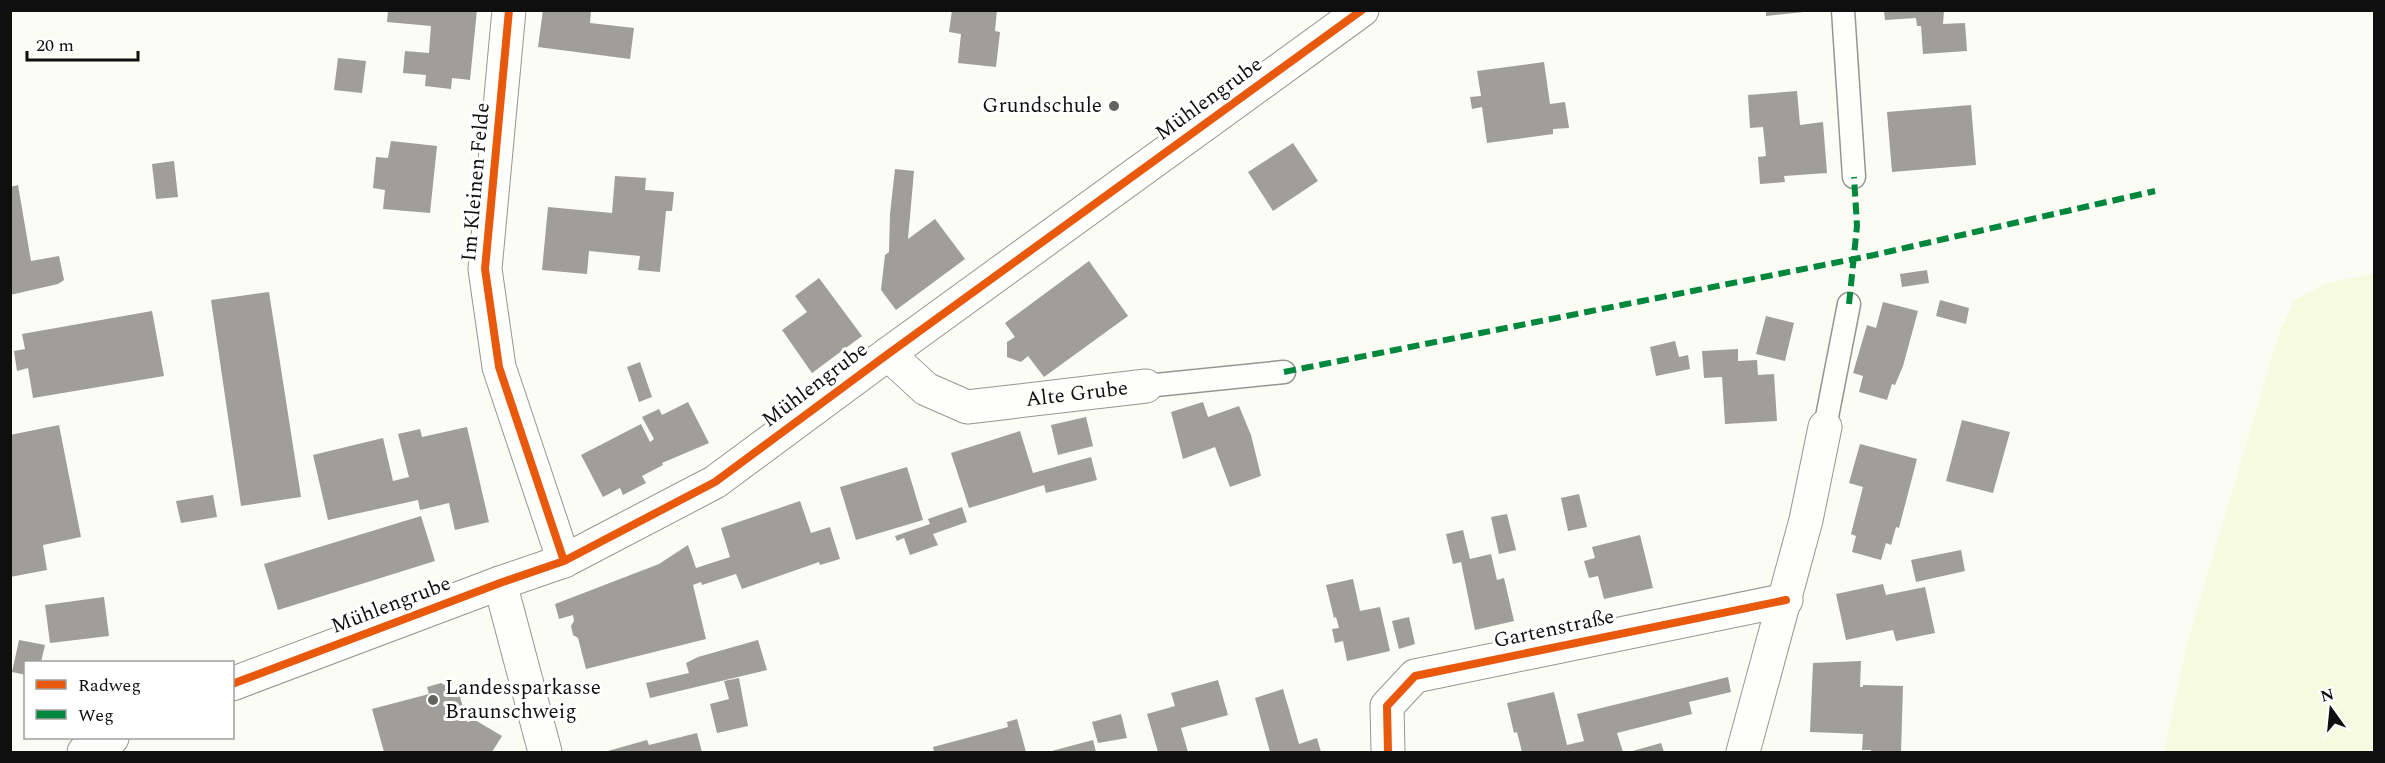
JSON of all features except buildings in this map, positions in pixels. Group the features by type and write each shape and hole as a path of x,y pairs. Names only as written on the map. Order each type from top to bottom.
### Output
{"street":[{"name":"Im Kleinen Felde","path":"509,10 485,269 499,367 564,561"},
{"name":"Mühlengrube","path":"234,683 564,561 715,482 1362,10"},
{"name":"Alte Grube","path":"888,354 926,389 967,407 1146,386"},
{"path":"1743,753 1786,600 1806,520 1825,427"},
{"path":"500,583 545,753"},
{"name":"Gartenstraße","path":"1388,753 1387,706 1415,676 1786,600"},
{"path":"84,753 110,739"}],"lane":[{"path":"1843,10 1854,177"},
{"path":"1825,427 1850,304"},
{"name":"Alte Grube","path":"1146,386 1284,372"}],"green space":[{"path":"2374,273 2374,752 2164,752 2187,644 2279,334 2294,301 2325,284"}],"marked path":[{"path":"1849,304 1857,226 1854,177"},
{"path":"1284,372 1874,255 2155,191"}],"cycle path":[{"path":"509,10 485,269 499,367 564,561"},
{"path":"234,683 564,561 715,482 1362,10"},
{"path":"1388,752 1387,706 1415,676 1786,600"}],"place":[{"name":"Grundschule","path":"1114,106"},
{"name":"Landessparkasse Braunschweig","path":"433,700"}]}
